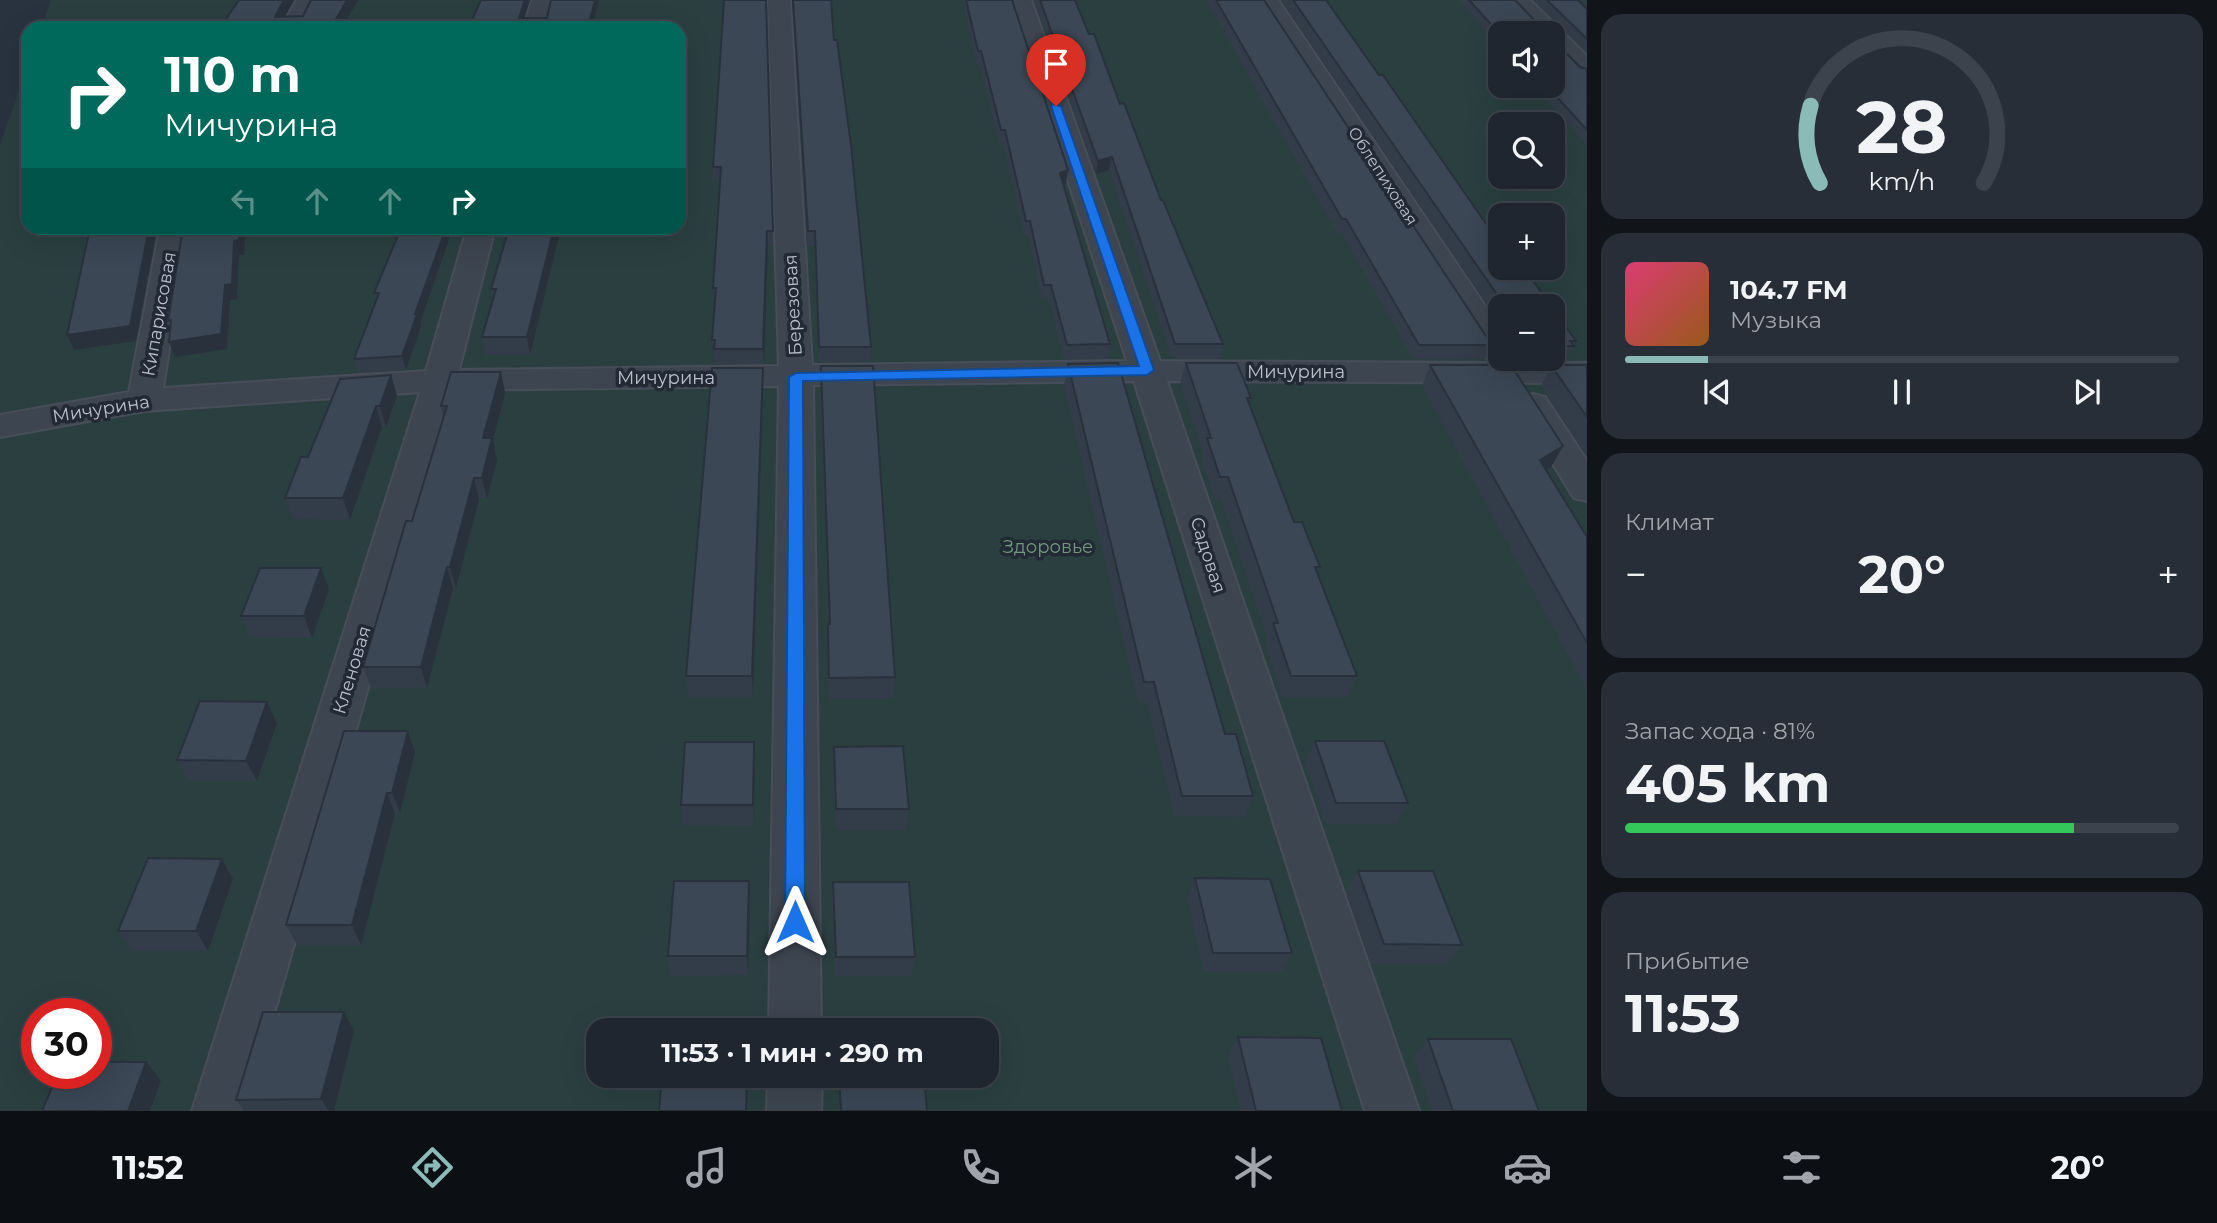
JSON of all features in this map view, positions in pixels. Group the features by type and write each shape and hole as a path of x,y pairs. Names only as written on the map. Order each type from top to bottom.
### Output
{"street":[{"path":"296,21 308,0"},
{"path":"537,21 543,0"},
{"name":"Березовая","path":"779,0 796,377 794,1018"},
{"name":"Садовая","path":"1020,0 1147,370 1392,1111"},
{"name":"Облепиховая","path":"1267,0 1488,335"},
{"path":"1517,0 1538,21"},
{"path":"1565,48 1587,70"},
{"name":"Кипарисовая","path":"144,400 173,235"},
{"name":"Кленовая","path":"219,1111 440,380 479,235"},
{"name":"Мичурина","path":"0,426 144,400 440,380 796,377 1488,362"},
{"name":"Мичурина","path":"1565,370 1587,373"},
{"name":"Облепиховая","path":"1512,371 1587,489"},
{"path":"794,1088 794,1111"}],"green space":[{"name":"Здоровье","path":"51,0 1587,0 1587,1111 0,1111 0,145 21,85 21,235 686,235 686,21 44,21"}],"building":[{"path":"239,0 284,0 275,17 303,16 311,0 347,0 335,21 225,21"},
{"path":"481,0 525,0 519,18 547,18 551,0 595,0 590,21 472,20"},
{"path":"724,0 766,0 773,231 767,231 763,349 714,349 715,340 712,340 721,167 713,167"},
{"path":"793,0 831,0 834,40 837,40 851,145 871,347 819,347 815,231 808,231"},
{"path":"966,0 1012,0 1068,170 1060,173 1110,344 1067,345 1051,285 1044,285 1030,221 1026,221 1005,130 1001,130"},
{"path":"1040,0 1075,0 1089,34 1094,34 1120,104 1124,103 1161,200 1223,344 1175,344 1112,157 1098,161"},
{"path":"1216,0 1264,0 1488,339 1488,345 1419,345 1346,219 1342,219"},
{"path":"1293,0 1326,0 1379,75 1383,75 1488,227 1488,280 1533,280 1542,294 1497,294"},
{"path":"1469,0 1515,0 1535,21 1488,21"},
{"path":"1547,0 1578,0 1587,9 1587,39"},
{"path":"1565,52 1580,67 1587,69 1587,130 1558,98 1565,98"},
{"path":"88,235 148,235 130,326 67,335"},
{"path":"182,235 239,235 239,240 234,241 232,284 225,285 221,334 169,342 171,320 168,321"},
{"path":"398,235 443,235 402,356 354,359 379,293 374,293"},
{"path":"507,235 552,235 527,337 482,337 496,289 491,289"},
{"path":"1565,326 1576,341 1570,341 1574,346 1565,346"},
{"path":"1118,363 1225,734 1236,734 1253,796 1182,796 1154,682 1144,682 1068,364"},
{"path":"1186,363 1237,363 1251,398 1247,398 1294,522 1302,522 1320,567 1315,567 1357,676 1291,676 1273,623 1278,623 1228,477 1220,477 1207,438 1211,438"},
{"path":"1430,365 1488,365 1488,371 1515,371 1563,446 1540,460 1587,537 1587,643"},
{"path":"1565,365 1587,365 1587,417 1555,371 1565,371"},
{"path":"821,366 873,366 895,677 829,678 830,624"},
{"path":"712,368 763,368 752,676 686,676"},
{"path":"451,372 501,372 483,438 492,438 482,478 474,478 421,667 363,667 406,521 412,521 447,406 441,406"},
{"path":"391,375 380,406 376,406 343,498 285,498 301,457 308,457 340,379"},
{"path":"260,568 321,568 304,616 241,616"},
{"path":"200,701 267,702 246,761 177,760"},
{"path":"344,731 408,731 392,793 387,793 352,925 286,925"},
{"path":"1315,741 1384,741 1408,803 1336,803"},
{"path":"685,742 754,742 753,805 681,805"},
{"path":"903,746 909,809 836,809 834,747"},
{"path":"148,858 222,859 196,931 118,931"},
{"path":"1358,871 1433,871 1462,945 1384,944"},
{"path":"1195,878 1270,879 1292,953 1213,953"},
{"path":"674,881 749,881 747,956 668,956"},
{"path":"833,882 909,882 915,957 836,957"},
{"path":"263,1012 344,1012 321,1099 236,1100"},
{"path":"1238,1037 1321,1038 1342,1111 1256,1111"},
{"path":"1428,1039 1511,1039 1539,1111 1453,1111"},
{"path":"112,1062 146,1062 128,1111 42,1111 51,1089 112,1089"},
{"path":"661,1088 747,1088 746,1111 659,1111"},
{"path":"840,1088 925,1088 927,1111 841,1111"}],"route":[{"path":"795,922 796,377 1147,370 1056,106"}]}
